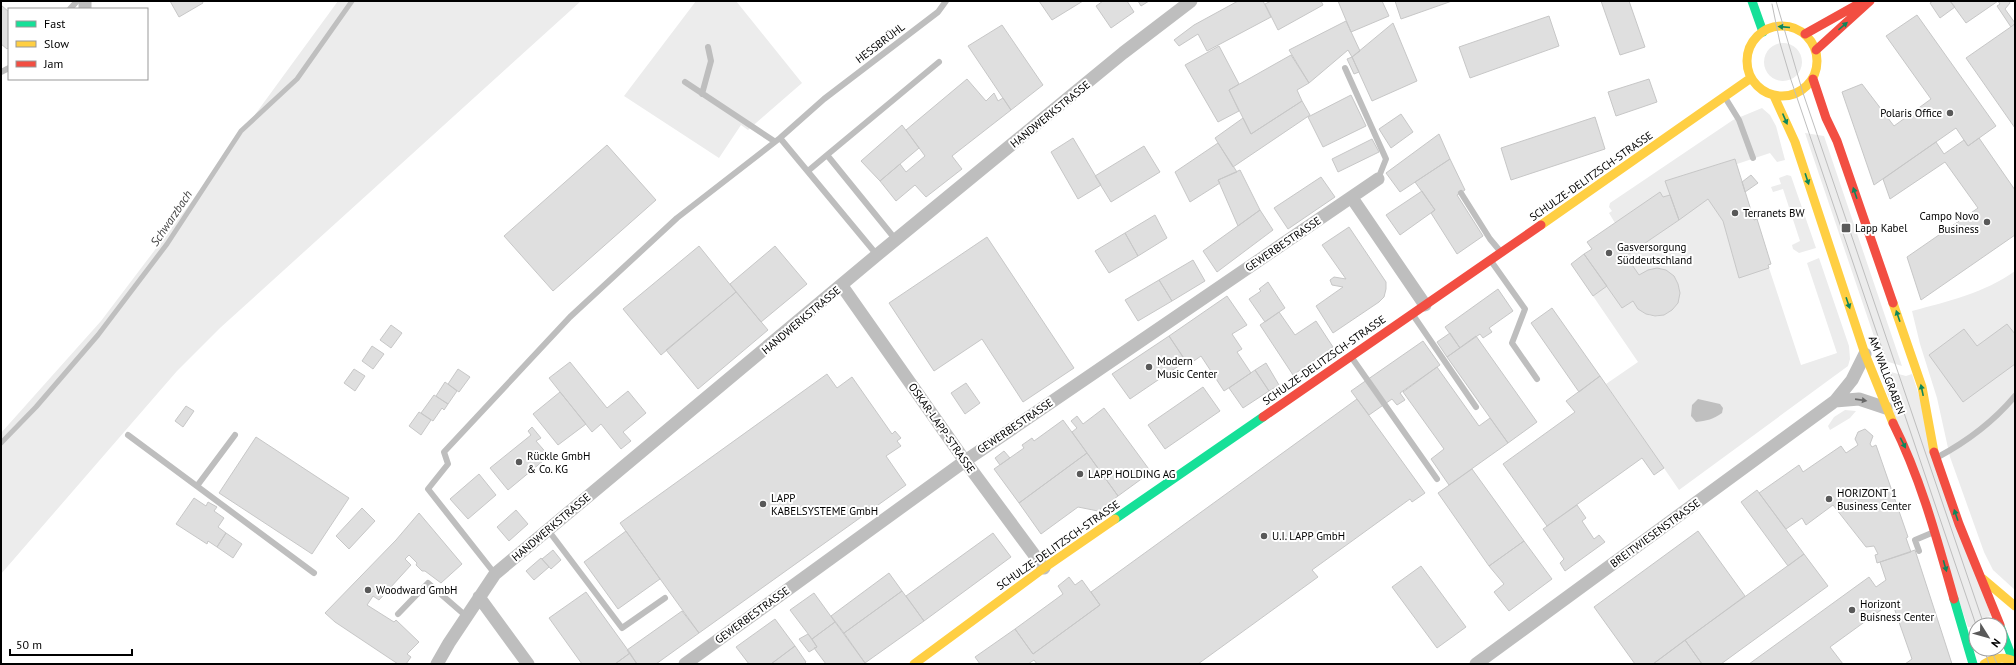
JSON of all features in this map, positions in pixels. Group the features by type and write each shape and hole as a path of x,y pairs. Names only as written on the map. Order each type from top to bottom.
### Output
{"street":[{"name":"HANDWERKSTRASSE","path":"437,664 478,597 495,574 1117,58 1191,1"},
{"path":"1752,1 1762,32"},
{"path":"1805,34 1847,9 1865,1"},
{"path":"1816,50 1870,1"},
{"path":"1784,26 1796,29 1805,34 1812,41 1816,50 1817,65 1813,78 1802,90 1796,94 1785,97 1774,96 1761,89 1751,78 1747,66 1748,53 1753,41 1762,32 1784,26"},
{"name":"SCHULZE-DELITZSCH-STRASSE","path":"914,664 1044,568 1751,78"},
{"path":"1813,78 1826,118 1840,147 1922,387 1936,458 1959,524 1996,617"},
{"name":"AM WALLGRABEN","path":"1774,96 1795,142 1865,354 1886,408 1907,451 1935,532 1973,664"},
{"name":"GEWERBESTRASSE","path":"685,664 965,461 1378,180"},
{"path":"1352,198 1425,305"},
{"name":"OSKAR-LAPP-STRASSE","path":"842,286 965,461 1044,568"},
{"name":"BREITWIESENSTRASSE","path":"1476,664 1835,401 1852,380 1865,354"},
{"path":"1835,401 1859,399 1886,408"},
{"path":"1981,578 2015,606"},
{"path":"478,597 528,664"},
{"path":"2008,646 2014,661"},
{"path":"1984,664 1995,658 2014,661"}],"lane":[{"name":"HESSBRÜHL","path":"495,574 428,489 448,464 444,452 570,317 676,218 777,140 824,99 938,12 946,1"},
{"path":"702,94 711,61 708,48"},
{"path":"808,171 939,62"},
{"path":"1345,68 1386,159 1378,180"},
{"path":"685,82 777,140 808,171 878,255"},
{"path":"1724,97 1739,120 1753,158"},
{"path":"827,155 896,240"},
{"path":"1461,193 1490,239 1501,252"},
{"path":"1490,260 1525,309 1512,344 1538,379"},
{"path":"1412,314 1476,406"},
{"path":"1350,356 1437,479"},
{"path":"1936,458 1975,433 2006,407 2015,396"},
{"path":"128,435 314,572"},
{"path":"197,486 235,435"},
{"path":"548,530 622,628 665,598"},
{"path":"1919,551 1915,540 1935,532"},
{"path":"398,614 428,582 466,616"}],"shaded area":[{"path":"338,1 581,1 220,328 177,371 1,574 1,433 101,321 192,201"},
{"path":"696,1 736,1 802,83 748,130 741,125 719,158 624,96"},
{"path":"1779,43 1787,43 1797,48 1801,55 1801,69 1797,76 1787,81 1779,81 1769,76 1767,73 1764,66 1764,58 1769,48 1772,46"},
{"path":"1762,108 1770,115 1776,126 1785,160 1777,162 1770,153 1737,164 1735,159 1666,181 1670,195 1663,197 1660,193 1615,223 1609,213 1612,211 1609,207 1610,203 1733,120"},
{"path":"1805,133 1824,136 1902,366 1882,360"},
{"path":"1787,175 1791,176 1816,248 1799,253 1793,249 1792,245 1800,241 1783,189 1773,192 1771,187 1781,184 1779,178"},
{"path":"1708,199 1723,221 1739,277 1769,268 1801,365 1837,353 1807,263 1819,258 1849,346 1850,359 1848,366 1679,490 1606,384 1638,362 1593,296 1607,286 1622,308 1633,301 1643,312 1654,316 1664,315 1673,309 1678,300 1680,290 1676,280 1665,272 1655,269 1639,275 1626,256"},
{"path":"2015,271 2015,590 1993,570 1984,552 1950,457 1937,398 1920,344 1912,311 1979,291"},
{"path":"1887,371 1906,376 1912,374 1991,616 1968,617 1968,627 1885,387 1891,384"},
{"path":"1698,399 1720,404 1723,408 1722,413 1716,417 1696,422 1691,416 1692,405"},
{"path":"1845,410 1856,411 1850,418 1830,430 1828,426 1834,417"}],"building":[{"path":"170,1 202,1 203,3 179,17"},
{"path":"1039,1 1083,1 1052,20"},
{"path":"1103,1 1127,1 1134,12 1111,28 1096,6"},
{"path":"1138,1 1149,1 1141,6"},
{"path":"1238,1 1263,1 1271,17 1207,51 1198,34 1179,46 1174,40 1194,25"},
{"path":"1271,1 1321,1 1323,5 1278,30 1265,4"},
{"path":"1338,1 1382,1 1389,16 1351,32"},
{"path":"1395,1 1452,1 1401,19"},
{"path":"1601,1 1629,1 1645,47 1620,55"},
{"path":"1933,1 1950,1 1955,7 1940,18 1930,3"},
{"path":"1950,1 1998,1 1966,23"},
{"path":"1998,1 2009,1 2010,3 2005,9 2015,23 2011,27 1997,6 2000,4"},
{"path":"1,5 8,11 8,48 7,49 1,44"},
{"name":"Polaris Office","path":"1917,15 1996,126 1968,146 1956,128 1874,185 1842,92 1862,84 1894,126 1931,99 1886,36"},
{"path":"1549,16 1559,46 1470,78 1459,47"},
{"path":"1346,21 1360,51 1352,57 1348,50 1309,83 1289,50"},
{"path":"1393,23 1417,81 1372,101 1352,57"},
{"path":"2015,24 2015,128 1966,58"},
{"path":"1002,25 1043,85 1011,110 968,46"},
{"path":"1219,46 1239,84 1229,90 1239,111 1218,122 1185,65"},
{"path":"1291,55 1309,83 1297,90 1302,101 1251,134 1229,90"},
{"path":"1352,57 1359,72 1354,74 1347,59"},
{"path":"967,79 986,101 994,93 998,101 1003,98 1011,110 952,156 962,169 926,197 915,185 896,201 880,181 900,164 906,172 925,156 906,130"},
{"path":"1649,79 1657,102 1616,116 1608,92"},
{"path":"1351,95 1366,126 1323,147 1308,117"},
{"path":"1302,101 1310,115 1233,167 1215,138 1243,118 1251,134"},
{"path":"1401,114 1413,132 1391,148 1379,129"},
{"path":"1595,117 1605,149 1511,180 1501,148"},
{"path":"902,125 919,148 880,181 861,161"},
{"path":"1439,134 1450,159 1400,192 1386,173"},
{"path":"1073,138 1101,185 1078,199 1051,152"},
{"name":"Campo Novo Business","path":"1979,138 2015,190 2015,235 1921,300 1907,257 1978,208 1945,162 1890,199 1883,179 1936,142 1944,154 1964,140 1968,146"},
{"path":"1372,139 1379,152 1338,172 1332,159"},
{"path":"1218,143 1237,172 1218,180 1220,183 1190,202 1175,172"},
{"path":"607,145 656,200 553,291 504,236"},
{"path":"1144,146 1160,172 1111,202 1095,176"},
{"path":"1450,159 1465,190 1457,195 1483,236 1457,254 1431,213 1435,210 1415,182"},
{"name":"Terranets BW","path":"1735,159 1754,220 1757,219 1771,264 1768,265 1769,268 1739,278 1723,221 1708,199 1679,220 1665,181"},
{"path":"1240,170 1260,210 1238,226 1218,180"},
{"path":"1751,175 1758,183 1745,192 1742,182"},
{"path":"1321,177 1335,197 1288,229 1274,208"},
{"path":"1422,191 1435,210 1400,235 1386,215"},
{"name":"Gasversorgung Süddeutschland","path":"1660,192 1663,197 1670,195 1679,220 1626,256 1639,275 1648,270 1657,268 1666,270 1674,276 1678,284 1680,293 1678,303 1672,310 1664,315 1655,316 1646,314 1638,309 1633,301 1622,308 1584,254 1592,249 1587,242"},
{"path":"1260,210 1273,230 1217,272 1203,251"},
{"path":"1155,215 1167,238 1138,256 1125,233"},
{"path":"1349,227 1386,282 1386,289 1384,297 1379,302 1333,333 1316,306 1343,287 1332,285 1330,280 1334,277 1346,279 1322,245"},
{"path":"1125,233 1138,256 1109,273 1095,251"},
{"path":"987,237 1074,368 1023,402 982,339 934,371 889,303"},
{"path":"699,246 736,292 661,355 623,309"},
{"path":"775,246 807,284 761,322 730,284"},
{"path":"1584,254 1607,286 1593,296 1571,264"},
{"path":"1193,260 1205,281 1172,301 1159,280"},
{"path":"1159,280 1172,301 1138,321 1125,300"},
{"path":"1268,282 1285,308 1265,322 1249,299 1261,291 1259,289"},
{"path":"1498,289 1513,311 1489,328 1492,332 1483,338 1480,334 1460,348 1445,327"},
{"path":"736,292 768,330 698,389 666,350"},
{"path":"1227,296 1247,325 1232,334 1242,349 1237,352 1251,373 1224,391 1201,356 1188,365 1169,336"},
{"path":"1552,308 1600,376 1579,392 1531,323"},
{"path":"1279,312 1295,335 1316,321 1333,347 1293,375 1260,325"},
{"path":"2007,324 2015,334 2015,364 1963,402 1929,355 1964,329 1977,346"},
{"path":"391,325 402,333 391,348 380,340"},
{"path":"1450,333 1460,348 1447,357 1437,342"},
{"name":"Modern Music Center","path":"1169,336 1186,361 1130,399 1112,374"},
{"path":"1476,336 1537,422 1508,443 1447,357"},
{"path":"1423,341 1440,365 1400,393 1405,400 1397,405 1392,399 1369,415 1351,391"},
{"path":"372,346 384,354 373,369 362,361"},
{"path":"570,362 607,408 628,391 646,413 623,432 631,441 621,449 601,424 592,432 549,378"},
{"path":"1266,363 1279,385 1269,391 1255,370"},
{"path":"1437,367 1479,426 1490,418 1508,443 1449,485 1431,459 1444,449 1403,392"},
{"path":"354,369 365,376 355,391 344,383"},
{"path":"458,369 470,377 459,392 448,384"},
{"path":"1255,370 1269,391 1243,408 1229,388"},
{"name":"LAPP KABELSYSTEME GmbH","path":"827,374 837,388 852,377 892,434 895,431 901,438 897,441 901,446 886,456 906,485 699,633 620,523"},
{"path":"1600,376 1664,468 1654,475 1642,458 1547,526 1503,464 1575,412 1566,401"},
{"path":"445,382 457,391 448,404 436,396"},
{"path":"966,383 980,403 965,414 951,393"},
{"path":"1203,387 1220,411 1165,449 1148,425"},
{"path":"560,392 586,424 558,445 533,414"},
{"path":"434,395 448,404 444,410 442,408 433,421 421,413"},
{"name":"U.I. LAPP GmbH","path":"1357,399 1425,493 1412,502 1410,499 1312,570 1318,577 1198,664 1037,664 1034,660 1028,664 980,664 975,657 1015,629 1033,654 1100,605 1091,592"},
{"path":"186,406 194,411 183,427 175,421"},
{"path":"1104,408 1151,472 1118,496 1072,432 1077,428 1071,421 1077,416 1083,424"},
{"path":"419,412 431,420 421,435 409,426"},
{"path":"1063,420 1087,453 1019,503 994,469 1024,448 1022,445 1032,438 1034,441"},
{"name":"Rückle GmbH & Co. KG","path":"532,427 541,438 536,441 549,456 508,490 490,468 531,435 528,431"},
{"name":"HORIZONT 1 Business Center","path":"1865,429 1873,436 1870,444 1872,447 1876,445 1908,537 1906,538 1911,552 1877,563 1875,555 1878,554 1874,546 1866,547 1833,505 1806,525 1802,518 1786,529 1759,493 1799,465 1803,472 1841,446 1846,453 1858,445 1855,439 1858,432"},
{"path":"256,437 349,498 312,554 219,493"},
{"path":"1004,451 1010,458 1000,465 995,458"},
{"name":"LAPP HOLDING AG","path":"1087,453 1118,496 1098,511 1078,507 1041,534 1019,503"},
{"path":"1472,469 1524,541 1489,566 1438,493"},
{"path":"479,474 496,495 468,519 450,499"},
{"path":"1757,490 1804,554 1788,566 1741,502"},
{"path":"194,498 206,506 208,502 217,507 214,511 224,518 218,527 226,533 217,547 208,541 207,544 176,524"},
{"path":"1577,505 1586,518 1582,521 1594,539 1599,535 1605,542 1565,571 1560,563 1564,559 1543,529"},
{"path":"362,508 375,521 349,549 336,536"},
{"path":"516,510 528,524 509,541 497,527"},
{"name":"Woodward GmbH","path":"419,513 462,564 441,583 425,571 422,571 409,555 405,559 411,565 379,600 373,596 367,605 394,622 396,620 419,642 407,654 411,657 406,664 398,664 335,622 325,613 396,540"},
{"path":"626,531 660,579 618,609 584,562"},
{"path":"1698,531 1745,596 1653,664 1635,664 1594,607"},
{"path":"226,533 242,544 233,558 217,547"},
{"path":"993,533 1011,557 924,621 906,596"},
{"path":"1524,541 1552,579 1509,611 1494,592 1504,584 1489,566"},
{"path":"553,550 561,560 551,569 542,559"},
{"name":"Horizont Buisness Center","path":"1915,550 1952,664 1905,664 1912,659 1892,602 1830,647 1843,664 1749,664 1869,577 1876,587 1886,580 1880,562"},
{"path":"1804,554 1828,586 1721,664 1702,664 1685,640"},
{"path":"541,558 549,567 534,580 526,571"},
{"path":"1421,566 1466,627 1437,648 1392,587"},
{"path":"889,573 902,591 844,633 831,616"},
{"path":"1069,577 1075,585 1082,580 1100,605 1033,654 1015,629 1063,594 1058,586"},
{"path":"902,591 924,621 865,663 844,633"},
{"path":"586,592 630,653 615,664 582,664 549,618"},
{"path":"814,593 835,622 812,639 790,610"},
{"path":"682,611 699,633 656,664 637,664 627,650"},
{"path":"775,619 795,646 771,664 749,664 736,647"},
{"path":"835,622 865,663 864,664 826,664 814,648 817,647 812,639"},
{"path":"808,634 817,647 809,652 799,639"},
{"path":"1685,640 1702,664 1653,664"},
{"path":"795,646 806,662 804,664 771,664"},
{"path":"630,653 637,664 615,664"}],"waterway":[{"name":"Schwarzbach","path":"1,443 36,407 98,335 167,244 241,131 297,79 352,1"}],"tram line":[{"path":"1776,1 1803,93 1981,617"},
{"path":"1772,4 1780,43 1791,80 1973,617"},
{"path":"1987,657 1989,664"},
{"path":"1994,657 1997,664"}],"traffic: fast":[{"path":"1752,1 1763,32"},
{"path":"1115,519 1263,417"},
{"path":"1954,599 1973,664"},
{"path":"2008,647 2013,660"}],"traffic: slow":[{"path":"1782,26 1795,29 1807,36 1814,48 1817,61 1814,74 1807,86 1795,93 1782,96 1769,93 1757,86 1750,74 1747,61 1750,48 1757,36 1769,29 1782,26"},
{"path":"1541,225 1751,78"},
{"path":"1774,96 1795,142 1865,354 1893,423"},
{"path":"1893,303 1922,387 1934,452"},
{"path":"914,664 1044,568 1115,519"},
{"path":"1983,579 2015,606"},
{"path":"1984,664 2000,658 2015,662"}],"traffic: jam":[{"path":"1816,50 1870,1"},
{"path":"1805,34 1862,2"},
{"path":"1813,79 1826,118 1837,141 1893,303"},
{"path":"1263,417 1541,225"},
{"path":"1893,423 1920,487 1935,532 1954,599"},
{"path":"1934,452 1959,524 1997,617"}],"place":[{"name":"Polaris Office","path":"1950,113"},
{"name":"Terranets BW","path":"1735,213"},
{"name":"Campo Novo Business","path":"1987,222"},
{"name":"Lapp Kabel","path":"1846,228"},
{"name":"Gasversorgung Süddeutschland","path":"1609,253"},
{"name":"Modern Music Center","path":"1149,367"},
{"name":"Rückle GmbH & Co. KG","path":"519,462"},
{"name":"LAPP HOLDING AG","path":"1080,474"},
{"name":"HORIZONT 1 Business Center","path":"1829,499"},
{"name":"LAPP KABELSYSTEME GmbH","path":"763,504"},
{"name":"U.I. LAPP GmbH","path":"1264,536"},
{"name":"Woodward GmbH","path":"368,590"},
{"name":"Horizont Buisness Center","path":"1852,610"}]}
